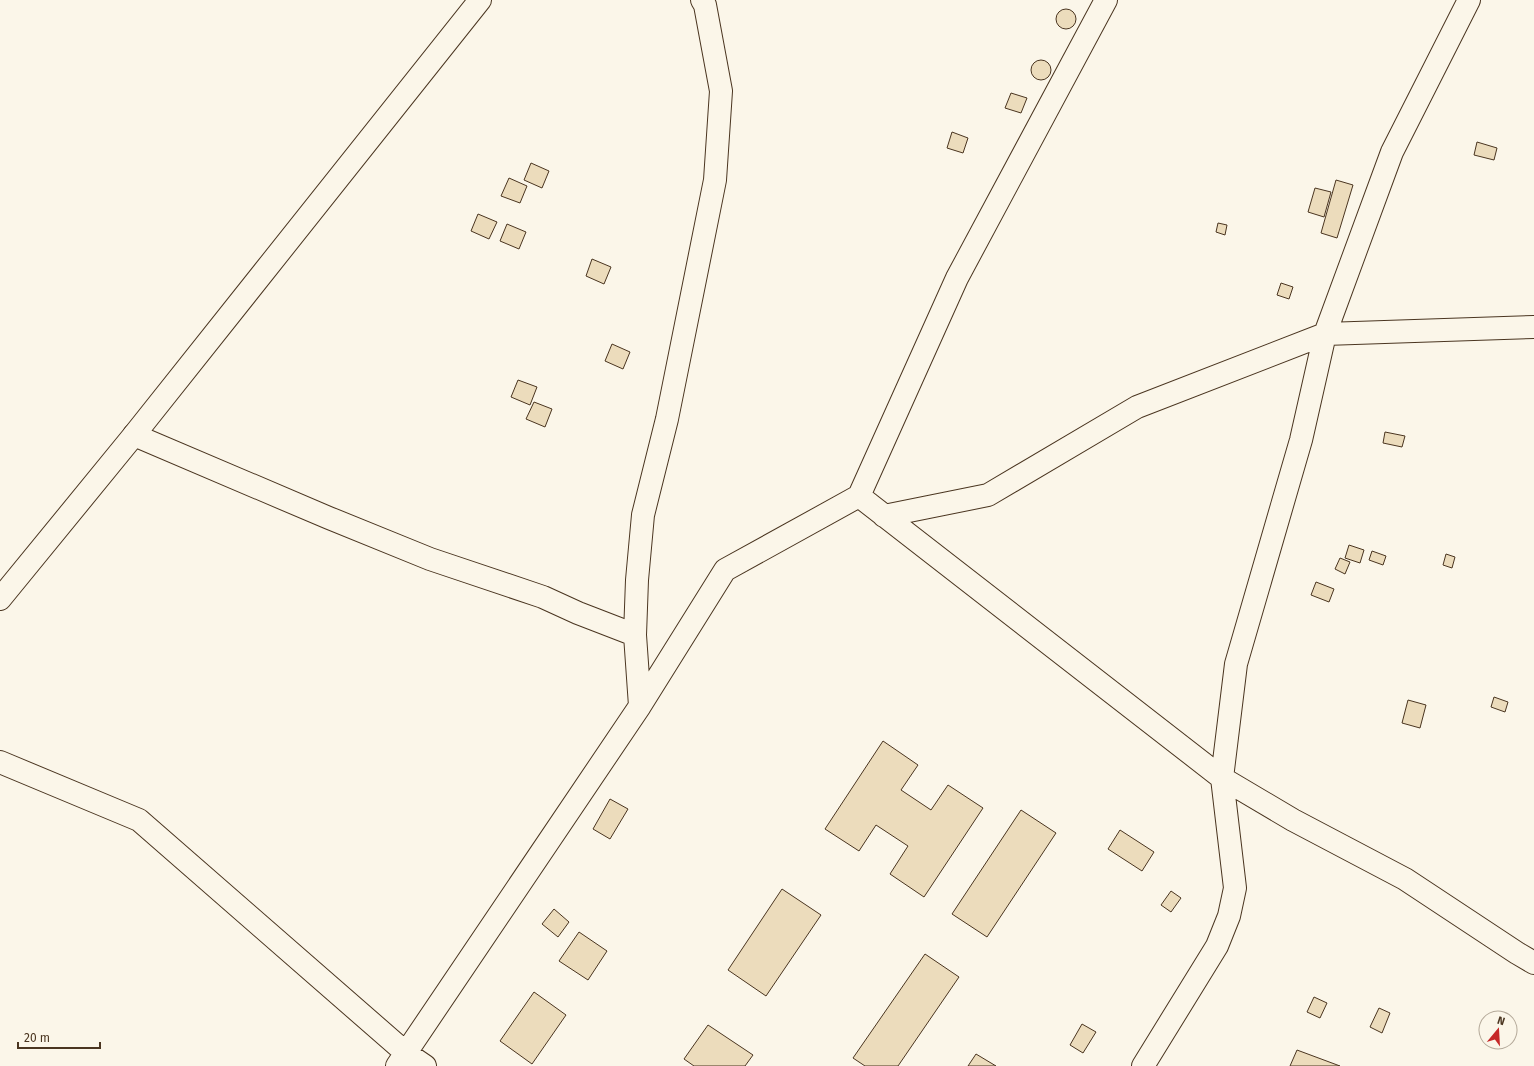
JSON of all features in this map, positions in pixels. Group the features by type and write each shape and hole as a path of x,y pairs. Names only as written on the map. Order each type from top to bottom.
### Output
{"street":[{"path":"0,599 134,435 480,0"},
{"path":"640,706 635,635 637,580 642,515 667,419 715,180 720,91 705,5 702,0"},
{"path":"402,1059 640,706 725,570 859,496 957,278 1106,0"},
{"path":"1143,1066 1217,946 1229,916 1235,888 1222,778 1236,664 1301,440 1325,334 1392,152 1469,0"},
{"path":"884,516 988,495 1137,406 1325,334 1534,326"},
{"path":"134,435 430,559 543,597 578,613 635,635"},
{"path":"859,496 1222,778 1293,820 1405,879 1517,954 1534,962"},
{"path":"0,762 139,820 402,1059 425,1066"}],"building":[{"path":"1066,9 1073,12 1076,19 1073,26 1066,29 1059,26 1056,19 1059,12"},
{"path":"1041,60 1048,63 1051,70 1048,77 1041,80 1034,77 1031,70 1034,63"},
{"path":"1011,93 1027,98 1021,113 1005,108"},
{"path":"952,132 968,138 963,153 947,148"},
{"path":"1477,142 1497,148 1494,160 1474,155"},
{"path":"531,163 549,171 542,188 524,180"},
{"path":"509,178 527,186 520,203 501,196"},
{"path":"1336,180 1353,185 1337,238 1321,233"},
{"path":"1315,188 1331,192 1324,217 1308,212"},
{"path":"478,214 497,222 489,239 471,231"},
{"path":"1218,223 1227,225 1225,235 1216,232"},
{"path":"507,224 526,232 519,249 500,241"},
{"path":"592,259 611,267 604,284 586,276"},
{"path":"1281,283 1293,287 1289,299 1277,295"},
{"path":"612,344 630,352 623,369 605,361"},
{"path":"518,380 537,387 530,405 511,397"},
{"path":"534,402 552,409 545,427 526,419"},
{"path":"1385,432 1405,436 1402,447 1383,443"},
{"path":"1349,545 1364,550 1360,563 1345,558"},
{"path":"1372,551 1386,556 1383,565 1369,560"},
{"path":"1446,554 1455,557 1452,568 1443,565"},
{"path":"1340,558 1350,562 1345,574 1335,569"},
{"path":"1316,582 1334,589 1329,602 1311,595"},
{"path":"1494,697 1508,702 1505,712 1491,707"},
{"path":"1408,700 1426,705 1420,728 1402,723"},
{"path":"883,741 918,765 901,790 931,810 948,785 983,808 924,897 890,874 908,846 876,825 859,851 825,829"},
{"path":"610,799 628,809 610,839 593,829"},
{"path":"1021,810 1056,833 987,937 952,914"},
{"path":"1120,830 1154,852 1142,871 1108,849"},
{"path":"782,889 821,915 766,996 728,970"},
{"path":"1171,891 1181,898 1171,912 1161,905"},
{"path":"554,909 569,922 558,937 542,924"},
{"path":"579,932 607,951 588,980 559,961"},
{"path":"925,954 959,977 898,1066 865,1066 853,1058"},
{"path":"534,992 566,1015 532,1064 500,1041"},
{"path":"1314,997 1327,1003 1320,1018 1307,1012"},
{"path":"1379,1008 1390,1013 1382,1033 1370,1027"},
{"path":"1082,1024 1096,1032 1083,1053 1070,1045"},
{"path":"708,1025 753,1055 745,1066 694,1066 684,1059"},
{"path":"1297,1050 1340,1066 1290,1066"},
{"path":"976,1054 996,1066 968,1066"}]}
